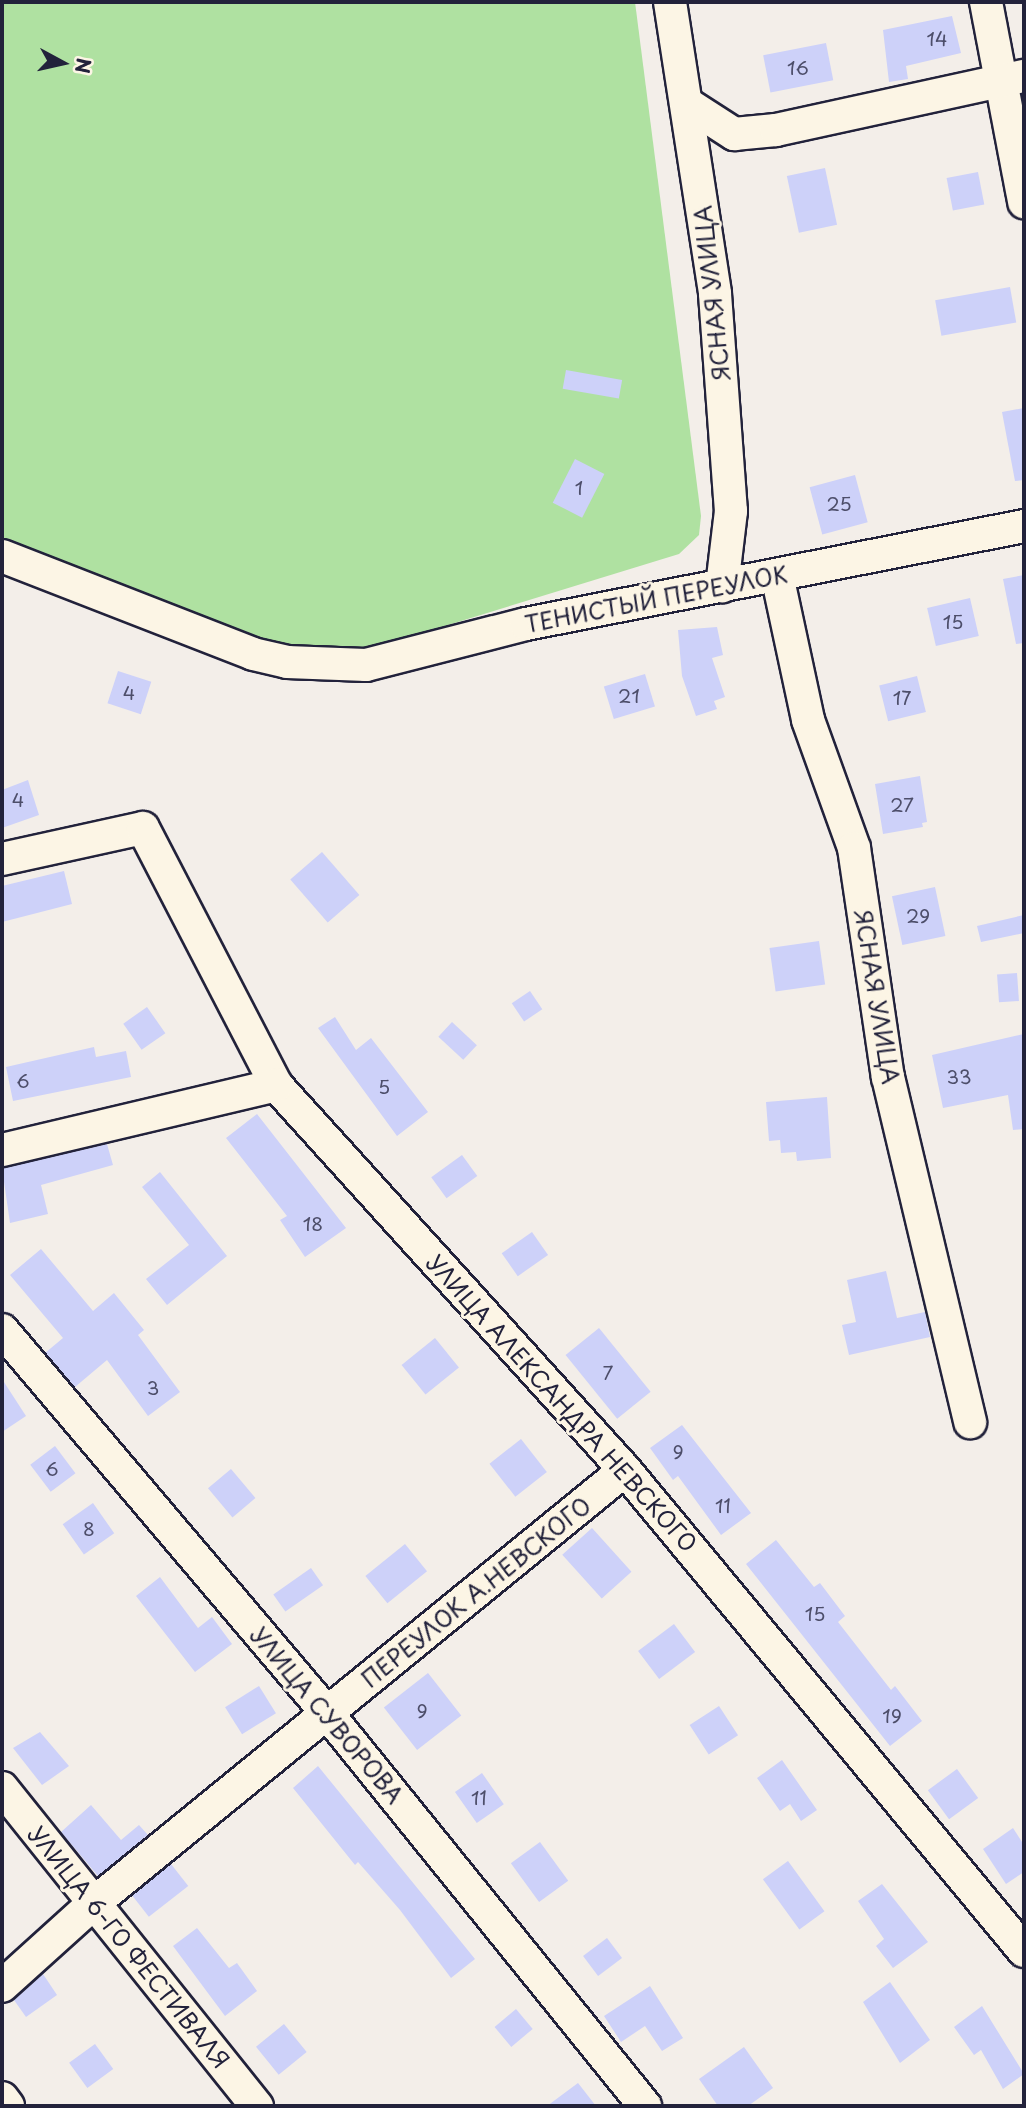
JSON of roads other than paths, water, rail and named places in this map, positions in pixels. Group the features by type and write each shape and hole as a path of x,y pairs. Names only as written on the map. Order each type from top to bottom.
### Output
{"street":[{"name":"ЯСНАЯ УЛИЦА","path":"670,2 689,105 715,293 731,511 722,586"},
{"path":"986,2 1013,78 1024,202"},
{"path":"689,105 734,134 776,130 1013,78"},
{"name":"ТЕНИСТЫЙ ПЕРЕУЛОК","path":"2,556 253,654 287,662 366,665 526,624 1024,526"},
{"name":"ЯСНАЯ УЛИЦА","path":"777,575 808,720 854,848 888,1077 970,1422"},
{"name":"УЛИЦА АЛЕКСАНДРА НЕВСКОГО","path":"2,859 143,828 276,1085 625,1470 1024,1951"},
{"path":"2,1150 276,1085"},
{"name":"УЛИЦА СУВОРОВА","path":"2,1330 327,1713 645,2106"},
{"name":"ПЕРЕУЛОК А.НЕВСКОГО","path":"2,1986 94,1903 625,1470"},
{"name":"УЛИЦА 6-ГО ФЕСТИВАЛЯ","path":"2,1788 257,2106"},
{"path":"2,2098 8,2106"}]}
